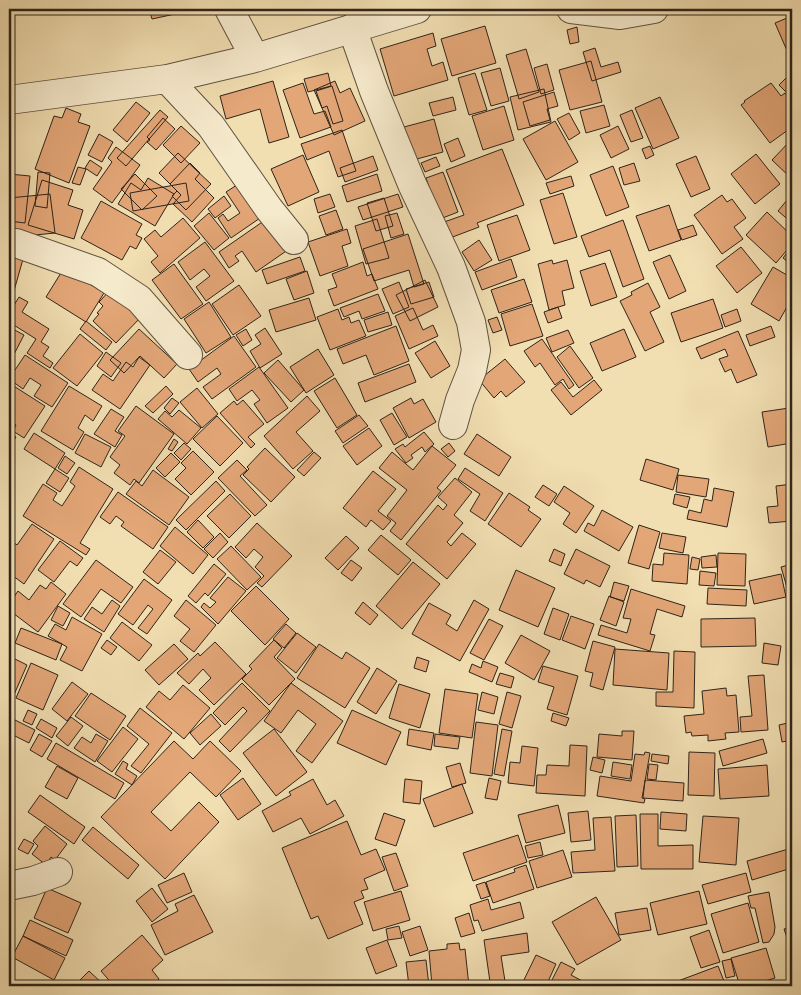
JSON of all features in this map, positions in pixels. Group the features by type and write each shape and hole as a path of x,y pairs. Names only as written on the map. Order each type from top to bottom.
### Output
{"street":[{"path":"229,9 255,58"},
{"path":"9,100 167,79 255,58 417,9"},
{"path":"571,9 620,15 654,9"},
{"path":"352,28 384,116 412,184 451,268 471,322 476,350 472,370 460,400 453,426"},
{"path":"167,79 211,126 294,240"},
{"path":"9,244 16,243 98,272 139,299 188,355"},
{"path":"9,886 33,881 58,872"}],"building":[{"path":"149,9 174,9 175,14 152,19"},
{"path":"792,16 792,51 788,53 775,23"},
{"path":"485,26 496,63 452,76 441,39"},
{"path":"577,27 579,42 570,44 567,30"},
{"path":"433,33 436,46 427,49 432,66 443,62 448,80 394,96 380,49"},
{"path":"595,48 601,67 618,62 621,72 592,81 583,52"},
{"path":"526,49 539,92 519,99 506,55"},
{"path":"591,61 602,102 570,110 559,70"},
{"path":"547,64 554,90 541,94 534,68"},
{"path":"500,68 509,101 491,106 481,73"},
{"path":"792,72 792,98 779,85"},
{"path":"328,73 331,86 308,92 304,79"},
{"path":"475,73 487,110 469,115 458,78"},
{"path":"273,81 289,137 269,143 260,109 226,119 220,96"},
{"path":"335,81 340,93 350,88 365,121 334,135 314,90"},
{"path":"303,83 314,114 325,111 331,127 300,138 283,90"},
{"path":"771,83 781,96 785,93 792,103 788,110 792,116 792,127 770,143 741,105"},
{"path":"332,86 343,121 333,124 327,106 322,108 316,91"},
{"path":"544,89 551,122 518,130 510,97"},
{"path":"554,92 558,106 547,109 550,120 530,126 523,102"},
{"path":"453,97 456,110 433,116 429,103"},
{"path":"660,97 679,138 653,149 635,108"},
{"path":"136,102 150,113 127,142 113,130"},
{"path":"604,105 610,126 586,133 580,111"},
{"path":"504,106 514,140 483,150 472,116"},
{"path":"66,108 81,114 78,122 90,126 69,183 35,169 54,116 62,118"},
{"path":"160,110 168,117 126,166 117,158"},
{"path":"632,110 643,138 631,142 620,115"},
{"path":"569,113 580,133 569,140 557,119"},
{"path":"163,118 175,129 156,150 147,142 150,140 147,137"},
{"path":"434,119 443,152 413,160 404,127"},
{"path":"555,121 578,162 546,180 523,139"},
{"path":"181,126 200,143 181,163 163,145"},
{"path":"618,126 629,149 611,158 600,135"},
{"path":"342,130 356,171 338,177 329,151 307,160 301,144"},
{"path":"99,134 113,142 102,162 88,155"},
{"path":"458,138 465,156 451,162 444,144"},
{"path":"792,141 792,179 772,160"},
{"path":"650,146 654,155 646,159 642,149"},
{"path":"116,147 140,165 112,203 93,189 112,162 108,158"},
{"path":"502,149 524,205 477,223 479,227 450,238 444,222 464,215 446,170"},
{"path":"178,153 211,184 186,210 172,196 177,191 159,173"},
{"path":"756,154 780,184 755,204 731,174"},
{"path":"303,155 319,192 288,206 271,169"},
{"path":"373,156 378,170 345,182 340,168"},
{"path":"696,156 710,189 691,197 676,164"},
{"path":"436,157 440,166 425,172 421,163"},
{"path":"90,160 102,168 97,176 85,168"},
{"path":"190,163 200,173 195,179 214,198 192,222 173,204 181,195 170,184"},
{"path":"634,163 640,181 624,185 619,168"},
{"path":"613,166 629,207 606,216 590,175"},
{"path":"78,167 86,169 80,185 72,183"},
{"path":"38,172 50,173 47,208 35,206"},
{"path":"443,172 458,212 440,219 426,178"},
{"path":"9,174 30,176 25,223 9,221"},
{"path":"135,174 157,196 142,210 121,189"},
{"path":"377,174 382,191 347,202 342,186"},
{"path":"571,176 574,186 550,194 546,183"},
{"path":"148,178 174,194 155,226 118,204 131,183 141,190"},
{"path":"42,180 73,190 68,205 83,210 74,239 28,225"},
{"path":"186,183 189,201 133,211 130,193"},
{"path":"240,183 263,216 231,238 218,218 223,214 228,221 240,213 226,192"},
{"path":"563,193 577,237 554,244 540,200"},
{"path":"50,194 55,233 25,236 28,257 15,258 9,198"},
{"path":"330,194 335,207 318,213 314,199"},
{"path":"398,194 403,207 363,220 358,207"},
{"path":"792,194 792,223 778,211"},
{"path":"722,195 727,202 732,199 746,218 734,227 743,239 722,254 694,215"},
{"path":"224,196 231,206 215,218 208,209"},
{"path":"384,198 393,226 376,231 367,203"},
{"path":"101,201 142,224 136,235 142,238 136,249 130,246 122,260 81,238"},
{"path":"669,205 681,240 649,251 636,216"},
{"path":"336,210 343,229 326,235 319,216"},
{"path":"767,212 792,236 792,244 776,263 746,235"},
{"path":"209,213 229,238 214,250 194,226"},
{"path":"397,213 404,234 391,238 385,216"},
{"path":"517,215 530,250 499,261 487,225"},
{"path":"271,216 292,247 256,272 242,251 235,256 239,261 229,268 219,252"},
{"path":"183,218 200,238 160,273 151,262 158,256 144,239 155,230 161,237"},
{"path":"377,219 389,258 366,264 355,226"},
{"path":"623,220 644,279 623,287 610,250 589,257 581,236"},
{"path":"693,225 697,235 682,240 678,230"},
{"path":"347,229 351,243 342,246 348,266 320,276 308,242"},
{"path":"408,234 424,284 414,287 409,270 374,281 363,249"},
{"path":"479,240 492,260 474,271 462,252"},
{"path":"205,242 234,281 206,301 196,287 210,276 204,269 190,280 178,262"},
{"path":"792,246 792,265 783,258"},
{"path":"741,247 762,273 737,293 716,266"},
{"path":"9,255 23,259 12,298 9,298"},
{"path":"670,255 686,291 669,299 653,262"},
{"path":"300,257 305,271 267,284 262,270"},
{"path":"511,259 517,277 482,290 475,272"},
{"path":"552,260 553,264 567,260 574,288 562,291 565,305 549,310 538,264"},
{"path":"363,262 367,276 372,274 378,289 334,306 328,290 337,287 332,274"},
{"path":"605,263 617,297 591,306 580,271"},
{"path":"174,264 203,304 181,319 152,280"},
{"path":"773,267 792,278 792,298 779,321 751,304"},
{"path":"64,268 104,293 86,322 46,297"},
{"path":"307,271 314,293 294,300 286,279"},
{"path":"524,279 532,302 499,313 491,290"},
{"path":"425,280 438,307 410,321 396,295"},
{"path":"399,282 409,307 393,314 382,289"},
{"path":"429,282 434,297 411,304 406,289"},
{"path":"648,283 660,307 650,312 664,342 645,351 620,301 632,295 631,292"},
{"path":"239,285 261,316 233,335 212,304"},
{"path":"112,288 141,317 116,343 93,321 103,306 99,302"},
{"path":"378,294 385,311 362,319 359,311 344,317 340,308"},
{"path":"19,297 28,302 22,312 49,329 41,342 49,347 43,356 53,363 50,368 27,353 36,339 9,322 9,313"},
{"path":"309,298 316,320 276,332 269,310"},
{"path":"713,299 723,328 681,342 671,313"},
{"path":"209,302 231,337 206,353 184,319"},
{"path":"532,304 543,336 510,346 501,314"},
{"path":"558,307 562,318 548,323 544,312"},
{"path":"413,308 423,330 433,325 438,336 409,349 395,316"},
{"path":"338,309 342,320 349,317 351,323 359,320 366,336 330,350 317,317"},
{"path":"737,309 741,321 725,327 721,315"},
{"path":"388,312 392,325 368,332 364,320"},
{"path":"497,317 502,330 493,333 488,320"},
{"path":"86,321 112,342 106,350 80,329"},
{"path":"396,326 409,361 374,375 366,355 343,364 337,349"},
{"path":"771,326 775,337 750,346 746,335"},
{"path":"9,327 24,335 9,364"},
{"path":"265,328 282,354 260,368 250,351 261,344 255,335"},
{"path":"139,329 177,364 164,378 140,356 124,373 110,360"},
{"path":"246,329 252,340 243,346 236,335"},
{"path":"624,329 636,357 602,371 590,343"},
{"path":"568,330 574,343 552,352 546,338"},
{"path":"738,331 757,375 737,383 731,369 725,372 719,359 728,356 725,349 701,359 696,348"},
{"path":"80,334 103,353 77,386 53,368"},
{"path":"234,336 256,367 212,399 203,387 221,374 217,368 198,382 189,369"},
{"path":"542,339 574,385 569,389 563,379 555,385 540,363 535,367 524,351"},
{"path":"435,341 450,366 431,378 415,353"},
{"path":"570,346 593,378 579,388 557,357"},
{"path":"318,349 334,375 306,393 290,367"},
{"path":"106,352 121,363 111,377 97,366"},
{"path":"25,355 68,383 52,407 34,396 41,385 30,378 23,389 9,379"},
{"path":"139,357 150,365 120,409 92,390 103,374 113,381 126,362 133,367"},
{"path":"505,359 525,382 506,397 501,391 494,398 479,380"},
{"path":"278,360 304,390 291,402 264,373"},
{"path":"409,364 416,382 365,402 358,383"},
{"path":"259,367 288,408 267,423 254,404 260,400 252,390 237,401 229,389"},
{"path":"335,378 357,415 337,428 314,391"},
{"path":"594,380 602,390 571,415 551,390 561,382 573,397"},
{"path":"9,383 45,406 24,438 13,431 16,425 9,420"},
{"path":"69,386 102,406 93,421 85,415 78,428 84,432 73,450 41,431"},
{"path":"166,386 173,394 153,413 145,406"},
{"path":"197,388 218,414 202,428 180,402"},
{"path":"307,396 320,411 296,432 313,451 293,469 264,436"},
{"path":"172,398 179,403 170,414 164,408"},
{"path":"411,398 414,404 423,399 436,422 409,438 393,408"},
{"path":"243,400 264,424 248,437 255,444 251,448 220,413 234,401 237,405"},
{"path":"136,406 174,434 139,483 134,479 130,485 114,473 120,465 110,457 125,436 118,431"},
{"path":"789,408 792,425 792,443 768,447 762,412"},
{"path":"111,409 124,417 115,431 122,435 115,447 94,434"},
{"path":"179,410 201,428 187,444 158,419 165,411 172,417"},
{"path":"392,413 407,437 394,445 380,420"},
{"path":"359,415 368,426 343,443 335,431"},
{"path":"217,416 243,443 220,466 193,439"},
{"path":"369,428 382,446 357,465 343,446"},
{"path":"424,432 434,444 425,452 422,447 411,455 413,458 406,463 395,449 403,444 405,447"},
{"path":"9,433 16,437 10,447 9,446"},
{"path":"34,433 65,453 55,469 24,449"},
{"path":"85,434 111,447 101,467 75,453"},
{"path":"477,434 511,457 499,476 464,454"},
{"path":"174,439 178,442 172,451 168,449"},
{"path":"184,443 191,449 181,460 174,453"},
{"path":"449,443 455,451 448,457 441,449"},
{"path":"432,446 456,465 437,488 441,491 401,540 390,531 396,523 387,516 407,490 379,468 392,452 413,470"},
{"path":"265,448 295,477 271,502 243,475 249,469 247,467"},
{"path":"193,451 214,472 191,495 175,479 186,468 181,463"},
{"path":"314,452 321,458 304,476 297,470"},
{"path":"171,453 180,462 165,477 156,468"},
{"path":"65,456 75,463 67,474 58,468"},
{"path":"646,459 679,469 673,490 640,480"},
{"path":"237,460 247,470 240,476 267,505 255,516 218,478"},
{"path":"79,467 113,489 80,543 90,549 86,555 23,516 43,484 57,493 53,500 62,506 75,486 70,482"},
{"path":"465,468 503,493 485,521 470,511 480,494 458,479"},
{"path":"55,469 69,478 60,492 46,483"},
{"path":"153,470 189,497 169,525 126,494 136,481 142,486"},
{"path":"373,471 396,489 378,511 391,521 383,530 371,520 366,527 343,508"},
{"path":"678,475 709,479 706,497 676,492"},
{"path":"455,478 472,492 454,515 463,523 447,542 451,546 462,533 476,544 447,579 406,544 438,505 443,510 447,505 438,497"},
{"path":"216,481 225,491 186,530 176,520"},
{"path":"792,484 792,521 769,523 767,507 778,506 776,486"},
{"path":"543,485 557,494 549,506 535,497"},
{"path":"564,486 594,506 576,533 563,524 570,513 554,502"},
{"path":"714,488 734,492 727,527 687,519 689,510 701,513 704,499 712,501"},
{"path":"118,492 168,527 153,549 121,526 124,522 116,516 110,524 100,517"},
{"path":"509,493 530,507 528,510 541,519 521,547 488,524"},
{"path":"230,494 251,516 229,538 207,516"},
{"path":"675,494 690,497 687,508 673,504"},
{"path":"602,510 633,527 619,551 584,531 588,523 594,526"},
{"path":"198,520 214,537 203,548 187,532"},
{"path":"257,523 292,556 262,587 257,583 264,576 255,567 263,557 254,549 246,558 235,547"},
{"path":"32,524 54,539 24,584 9,573 9,539 17,545"},
{"path":"639,525 660,532 649,569 628,563"},
{"path":"175,527 208,555 193,574 160,546"},
{"path":"220,533 228,542 213,558 204,549"},
{"path":"662,533 686,537 683,553 659,548"},
{"path":"381,535 411,560 398,575 368,550"},
{"path":"346,536 359,548 338,570 325,558"},
{"path":"60,541 83,558 77,566 70,561 54,582 38,570"},
{"path":"231,546 261,577 247,590 217,559"},
{"path":"554,549 565,554 561,566 549,561"},
{"path":"576,549 610,566 600,587 586,580 584,584 564,574"},
{"path":"160,550 176,562 158,584 143,572"},
{"path":"664,553 689,555 687,584 652,581 653,564 663,565"},
{"path":"718,553 746,554 745,586 717,585"},
{"path":"716,555 717,567 702,568 701,557"},
{"path":"692,557 700,559 698,570 690,569"},
{"path":"96,560 133,587 121,603 101,589 81,617 63,604"},
{"path":"351,560 362,568 352,581 341,573"},
{"path":"413,562 440,584 402,629 376,606"},
{"path":"214,564 226,574 208,596 205,593 196,603 188,596"},
{"path":"792,564 792,597 790,598 781,567"},
{"path":"516,570 555,588 538,627 499,610"},
{"path":"700,571 716,573 714,586 699,585"},
{"path":"781,574 786,597 754,604 749,581"},
{"path":"228,577 246,591 218,624 201,607 204,603 210,608 216,602 210,598"},
{"path":"144,579 172,600 147,634 138,628 153,609 148,605 133,625 118,614"},
{"path":"51,582 66,594 38,632 9,610 9,604 18,591 29,600 40,585 46,589"},
{"path":"614,582 629,586 624,601 610,597"},
{"path":"256,586 289,619 265,645 231,611"},
{"path":"708,588 747,590 746,606 707,604"},
{"path":"631,589 685,606 682,617 657,609 650,634 655,635 650,651 598,635 601,625 627,633 631,619 623,618"},
{"path":"609,596 624,602 616,626 600,620"},
{"path":"112,600 120,606 104,632 84,619 92,607 102,614"},
{"path":"186,600 216,625 194,652 180,641 190,629 174,616"},
{"path":"474,600 489,609 460,661 412,634 429,603 451,615 446,624 457,631"},
{"path":"363,602 378,615 370,625 355,613"},
{"path":"58,606 70,613 63,626 51,620"},
{"path":"553,608 569,614 560,640 544,634"},
{"path":"571,616 594,624 585,649 562,640"},
{"path":"72,617 102,634 82,671 60,660 67,647 48,636 55,624 66,630"},
{"path":"755,618 756,646 701,647 701,619"},
{"path":"489,619 503,626 484,660 470,653"},
{"path":"122,622 152,645 139,661 110,638"},
{"path":"286,624 296,633 284,648 273,639"},
{"path":"9,625 15,631 9,639"},
{"path":"21,628 62,644 56,660 15,643"},
{"path":"297,633 316,647 296,673 277,658"},
{"path":"521,635 550,651 534,680 505,663"},
{"path":"107,640 117,647 111,655 101,648"},
{"path":"274,640 282,648 274,657 295,679 269,705 242,679 252,669 249,666"},
{"path":"593,641 615,647 603,690 590,686 593,673 585,671"},
{"path":"215,642 246,674 214,705 199,690 211,678 203,669 189,684 177,673 198,653 200,656"},
{"path":"764,643 781,646 778,665 762,663"},
{"path":"174,644 188,659 159,685 145,670"},
{"path":"319,644 342,659 346,652 370,668 345,708 297,678"},
{"path":"615,649 669,653 667,690 613,685"},
{"path":"674,651 695,652 694,708 656,706 656,692 673,692"},
{"path":"9,656 27,665 13,697 9,695"},
{"path":"417,657 429,661 426,672 414,668"},
{"path":"483,661 498,667 492,682 469,672 472,664 481,668"},
{"path":"31,663 58,675 43,710 16,698"},
{"path":"543,666 578,676 567,715 547,709 554,687 538,682"},
{"path":"377,668 397,681 376,714 357,702"},
{"path":"500,673 514,677 511,688 496,684"},
{"path":"764,675 768,730 741,732 740,717 752,716 748,676"},
{"path":"72,682 88,694 67,721 52,709"},
{"path":"242,683 270,711 230,752 219,741 247,711 243,707 225,725 213,713"},
{"path":"291,683 343,721 312,763 296,751 316,724 298,710 281,733 264,721"},
{"path":"399,684 430,694 420,728 389,718"},
{"path":"183,685 210,708 184,739 146,707 159,691 170,700"},
{"path":"726,688 727,696 736,695 739,732 725,733 726,739 708,741 708,735 692,736 691,732 686,733 684,716 704,714 702,691"},
{"path":"445,689 478,694 472,738 439,733"},
{"path":"482,692 498,697 494,714 478,710"},
{"path":"507,692 521,696 512,728 499,724"},
{"path":"91,693 126,716 110,740 75,716"},
{"path":"140,708 172,733 141,773 131,766 149,744 127,726"},
{"path":"28,710 37,714 32,725 23,721"},
{"path":"352,710 401,732 386,765 337,743"},
{"path":"553,713 569,718 566,726 551,721"},
{"path":"211,714 221,726 200,745 190,733"},
{"path":"71,717 83,726 68,746 56,736"},
{"path":"41,719 57,728 52,738 36,728"},
{"path":"15,720 35,730 29,743 9,733"},
{"path":"476,722 498,725 492,776 470,773"},
{"path":"792,722 792,740 782,742 779,725"},
{"path":"123,727 138,739 112,772 97,761"},
{"path":"274,729 307,772 276,796 243,753"},
{"path":"409,729 434,733 431,750 407,745"},
{"path":"502,729 512,731 504,776 494,774"},
{"path":"622,731 634,731 632,760 597,757 599,734 622,736"},
{"path":"39,734 52,741 42,757 30,750"},
{"path":"96,734 108,741 95,762 74,748 82,737 91,743"},
{"path":"435,734 460,737 458,749 434,746"},
{"path":"763,739 767,753 723,766 719,751"},
{"path":"174,741 193,759 210,741 241,771 216,797 190,772 151,812 171,831 199,802 219,822 165,879 101,817"},
{"path":"56,743 124,783 115,799 47,759"},
{"path":"570,745 587,746 585,796 536,793 537,775 546,775 547,765 569,766"},
{"path":"522,746 538,748 534,786 508,783 510,762 520,763"},
{"path":"792,751 792,773 787,752"},
{"path":"645,752 650,753 642,798 645,799 644,803 597,796 600,776 631,781 635,754 644,755"},
{"path":"689,752 715,753 714,796 688,795"},
{"path":"652,754 669,756 668,764 651,761"},
{"path":"593,757 605,760 602,773 590,770"},
{"path":"123,761 128,764 126,769 137,776 132,785 115,774"},
{"path":"613,762 632,765 630,779 611,776"},
{"path":"460,763 466,783 452,787 446,767"},
{"path":"649,764 658,765 656,780 647,779"},
{"path":"767,765 769,796 720,799 718,769"},
{"path":"57,766 78,778 67,799 45,787"},
{"path":"243,778 261,804 238,820 220,795"},
{"path":"489,778 501,781 497,800 485,798"},
{"path":"313,779 327,805 335,800 344,816 310,834 301,818 273,832 262,811 291,795 289,792"},
{"path":"405,779 422,781 420,804 403,802"},
{"path":"645,780 684,783 683,801 643,798"},
{"path":"462,784 473,813 434,827 423,799"},
{"path":"40,795 85,827 74,844 28,812"},
{"path":"558,805 565,833 526,843 518,815"},
{"path":"792,809 792,826 787,811"},
{"path":"588,811 591,840 571,842 568,813"},
{"path":"661,812 687,814 686,831 660,829"},
{"path":"384,813 405,820 396,846 375,839"},
{"path":"640,814 658,814 658,846 693,845 693,869 641,869"},
{"path":"636,815 638,866 617,867 615,816"},
{"path":"703,816 739,818 736,865 699,862"},
{"path":"611,817 615,871 573,873 571,852 595,850 593,818"},
{"path":"347,821 361,855 376,849 385,870 364,879 368,889 361,891 364,898 354,902 363,924 328,939 318,916 311,919 282,848"},
{"path":"45,826 67,844 55,860 51,857 46,865 32,854 38,846 33,841"},
{"path":"93,827 139,865 128,879 82,840"},
{"path":"518,835 527,862 473,881 463,853"},
{"path":"24,839 34,844 28,854 18,849"},
{"path":"540,842 543,855 528,858 525,846"},
{"path":"792,848 792,868 752,880 747,861"},
{"path":"563,850 572,877 537,888 529,861"},
{"path":"396,853 408,886 394,891 382,857"},
{"path":"526,865 534,889 493,903 486,882 515,872 514,869"},
{"path":"184,873 192,892 167,903 158,885"},
{"path":"746,873 751,892 708,904 702,885"},
{"path":"792,878 792,892 791,893 787,879"},
{"path":"485,882 490,896 481,899 476,885"},
{"path":"47,888 81,903 68,933 34,918"},
{"path":"152,888 168,909 152,922 136,901"},
{"path":"401,891 410,920 373,931 364,902"},
{"path":"699,891 707,924 658,935 650,903"},
{"path":"769,892 775,927 774,934 769,942 763,943 755,908 751,908 748,896"},
{"path":"194,895 213,932 165,955 151,925 178,911 175,904"},
{"path":"596,897 621,940 577,965 552,922"},
{"path":"488,899 491,910 520,902 524,918 482,931 478,920 474,921 470,905"},
{"path":"748,903 759,942 723,953 711,914"},
{"path":"647,908 651,930 619,935 615,913"},
{"path":"469,913 475,933 461,937 455,918"},
{"path":"30,920 73,940 66,956 23,936"},
{"path":"399,926 402,938 388,940 386,929"},
{"path":"420,926 428,950 410,956 402,932"},
{"path":"792,927 792,946 790,946 784,929"},
{"path":"709,930 720,962 701,968 690,937"},
{"path":"527,933 529,952 501,956 505,981 490,982 484,940"},
{"path":"142,935 163,960 152,970 159,979 153,986 114,986 101,971"},
{"path":"23,936 65,958 54,980 12,957"},
{"path":"387,940 397,966 376,974 366,948"},
{"path":"459,943 460,950 465,949 469,986 432,986 429,951 447,949 447,944"},
{"path":"766,948 775,978 748,986 740,986 731,958"},
{"path":"536,955 556,964 546,986 521,986"},
{"path":"731,959 735,976 726,978 722,961"},
{"path":"426,960 429,986 409,986 406,962"},
{"path":"561,962 575,969 571,975 586,983 585,986 549,986"},
{"path":"718,966 726,986 671,986 670,984"},
{"path":"89,971 105,986 74,986"}]}
